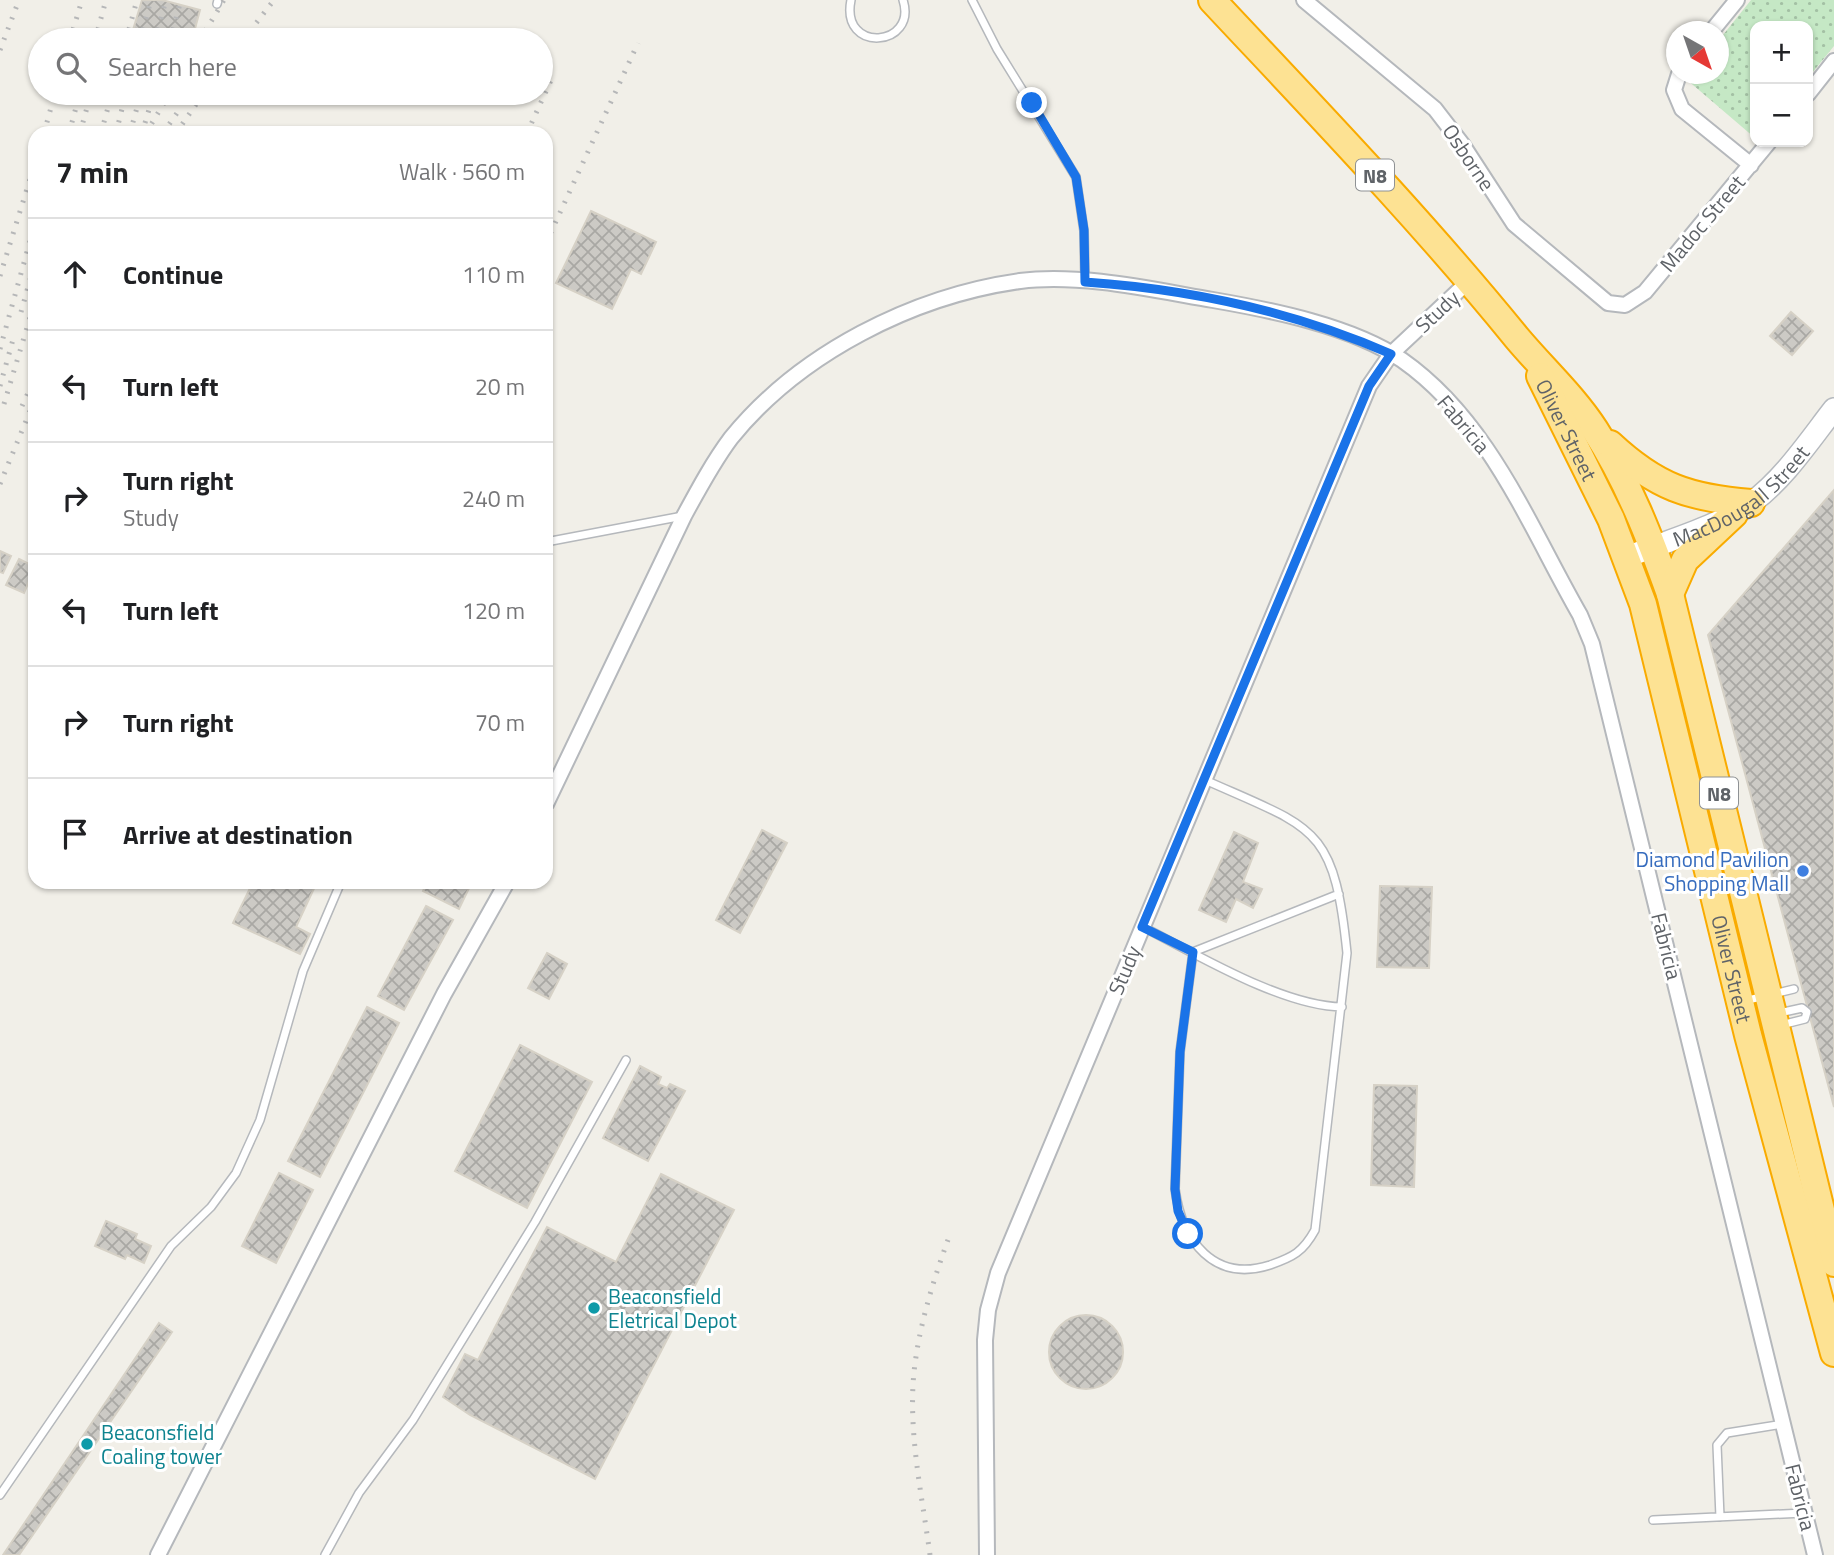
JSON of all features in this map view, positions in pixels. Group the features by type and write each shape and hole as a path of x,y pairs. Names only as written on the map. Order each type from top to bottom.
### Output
{"highway":[{"name":"Oliver Street","path":"1212,0 1470,280 1531,355 1572,398 1596,431 1628,491 1653,546 1670,594 1759,1020 1834,1353"},
{"name":"Oliver Street","path":"1531,355 1627,557 1643,604 1759,1020 1834,1263"},
{"path":"1596,431 1633,464 1671,489 1743,508"},
{"path":"1670,594 1685,560 1743,508"}],"street":[{"name":"Osborne","path":"1304,0 1435,109 1522,232 1600,297 1615,305 1633,301"},
{"path":"1720,21 1737,0"},
{"path":"1813,88 1834,61"},
{"path":"1676,84 1674,90 1682,109 1751,165"},
{"name":"Madoc Street","path":"1633,301 1645,292 1765,147"},
{"name":"Study","path":"987,1555 984,1378 988,1310 1013,1231 1369,386 1391,354 1470,280"},
{"name":"Fabricia","path":"553,789 684,516 732,438 805,369 850,338 894,317 977,290 1023,281 1085,282 1145,288 1276,313 1330,328 1391,354 1411,368 1451,405 1485,445 1590,636 1815,1555"},
{"name":"MacDougall Street","path":"1627,557 1743,508 1778,478 1834,410"},
{"path":"158,1555 432,1017 502,889"}],"lane":[{"path":"851,0 849,10 854,27 869,37 879,38 896,32 902,24 905,16 903,0"},
{"path":"972,0 998,49 1076,177 1084,230 1085,282"},
{"path":"553,541 684,516"},
{"path":"1193,952 1180,1052 1175,1189 1178,1211 1195,1244 1230,1269 1251,1271 1292,1258 1306,1247 1315,1230 1347,953 1333,867 1322,845 1306,828 1290,817 1204,780"},
{"path":"0,1495 171,1246 211,1207 236,1173 260,1120 303,971 338,889"},
{"path":"1193,952 1339,894"},
{"path":"1142,927 1283,995 1325,1007 1342,1007"},
{"path":"1759,1020 1794,989"},
{"path":"325,1555 359,1493 413,1420 535,1222 625,1060"},
{"path":"1720,1517 1717,1445 1721,1438 1727,1433 1784,1424"},
{"path":"1653,1520 1805,1513"}],"green space":[{"path":"1751,0 1834,0 1834,46 1813,72 1813,21 1750,21 1750,134 1692,84 1729,84 1729,28"}],"building":[{"path":"142,0 162,0 200,10 195,28 134,28"},
{"path":"591,211 656,242 641,274 631,269 612,309 556,283"},
{"path":"1791,312 1813,331 1792,355 1770,336"},
{"name":"Diamond Pavilion Shopping Mall","path":"1834,490 1834,1107 1708,635"},
{"path":"0,551 11,556 3,573 0,572"},
{"path":"19,559 28,564 28,584 24,593 6,585"},
{"path":"762,830 787,843 740,933 716,920"},
{"path":"1234,832 1258,843 1243,882 1262,889 1253,908 1236,899 1226,922 1199,910"},
{"path":"1380,886 1432,887 1429,968 1377,967"},
{"path":"250,889 314,889 296,927 310,934 300,954 233,923"},
{"path":"424,889 469,889 459,909 423,891"},
{"path":"426,906 453,920 404,1010 378,996"},
{"path":"547,953 567,964 549,999 528,988"},
{"path":"367,1007 399,1023 320,1177 288,1161"},
{"path":"520,1045 592,1082 527,1208 455,1171"},
{"path":"640,1066 661,1077 658,1084 667,1088 670,1084 685,1091 648,1161 603,1138"},
{"path":"1374,1085 1417,1086 1414,1187 1371,1185"},
{"path":"279,1173 313,1190 276,1263 242,1246"},
{"name":"Beaconsfield Eletrical Depot","path":"661,1174 734,1210 595,1479 470,1415 443,1397 465,1354 478,1360 547,1227 616,1262"},
{"path":"106,1221 137,1234 135,1239 151,1246 144,1263 127,1255 125,1259 95,1246"},
{"path":"1086,1315 1100,1318 1112,1326 1120,1338 1123,1352 1120,1366 1112,1378 1100,1386 1086,1389 1072,1386 1060,1378 1052,1366 1049,1352 1052,1338 1060,1326 1072,1318"},
{"name":"Beaconsfield Coaling tower","path":"159,1323 172,1332 19,1555 3,1555"}],"railway":[{"path":"0,50 19,0"},
{"path":"74,28 82,0"},
{"path":"98,28 106,0"},
{"path":"129,28 137,0"},
{"path":"143,28 151,0"},
{"path":"158,28 166,0"},
{"path":"173,28 181,0"},
{"path":"207,28 224,0"},
{"path":"252,28 274,0"},
{"path":"553,228 638,43"},
{"path":"46,126 52,105"},
{"path":"71,126 77,105"},
{"path":"82,126 88,105"},
{"path":"103,126 109,105"},
{"path":"118,126 123,105"},
{"path":"132,126 138,105"},
{"path":"145,123 150,105"},
{"path":"150,126 163,105"},
{"path":"181,126 196,105"},
{"path":"530,126 540,105"},
{"path":"168,126 177,113"},
{"path":"0,276 28,186"},
{"path":"0,349 28,248"},
{"path":"21,312 28,287"},
{"path":"4,404 28,324"},
{"path":"0,386 14,336"},
{"path":"22,406 28,393"},
{"path":"0,484 28,416"},
{"path":"930,1555 914,1441 914,1372 927,1304 949,1237"}],"place":[{"name":"Diamond Pavilion Shopping Mall","path":"1803,871"},
{"name":"Beaconsfield Eletrical Depot","path":"594,1308"},
{"name":"Beaconsfield Coaling tower","path":"87,1444"}],"route":[{"path":"1032,103 1076,177 1084,230 1085,282 1145,288 1226,302 1300,319 1330,328 1391,354 1369,386 1142,927 1193,952 1180,1052 1175,1189 1178,1211 1188,1234"}]}
